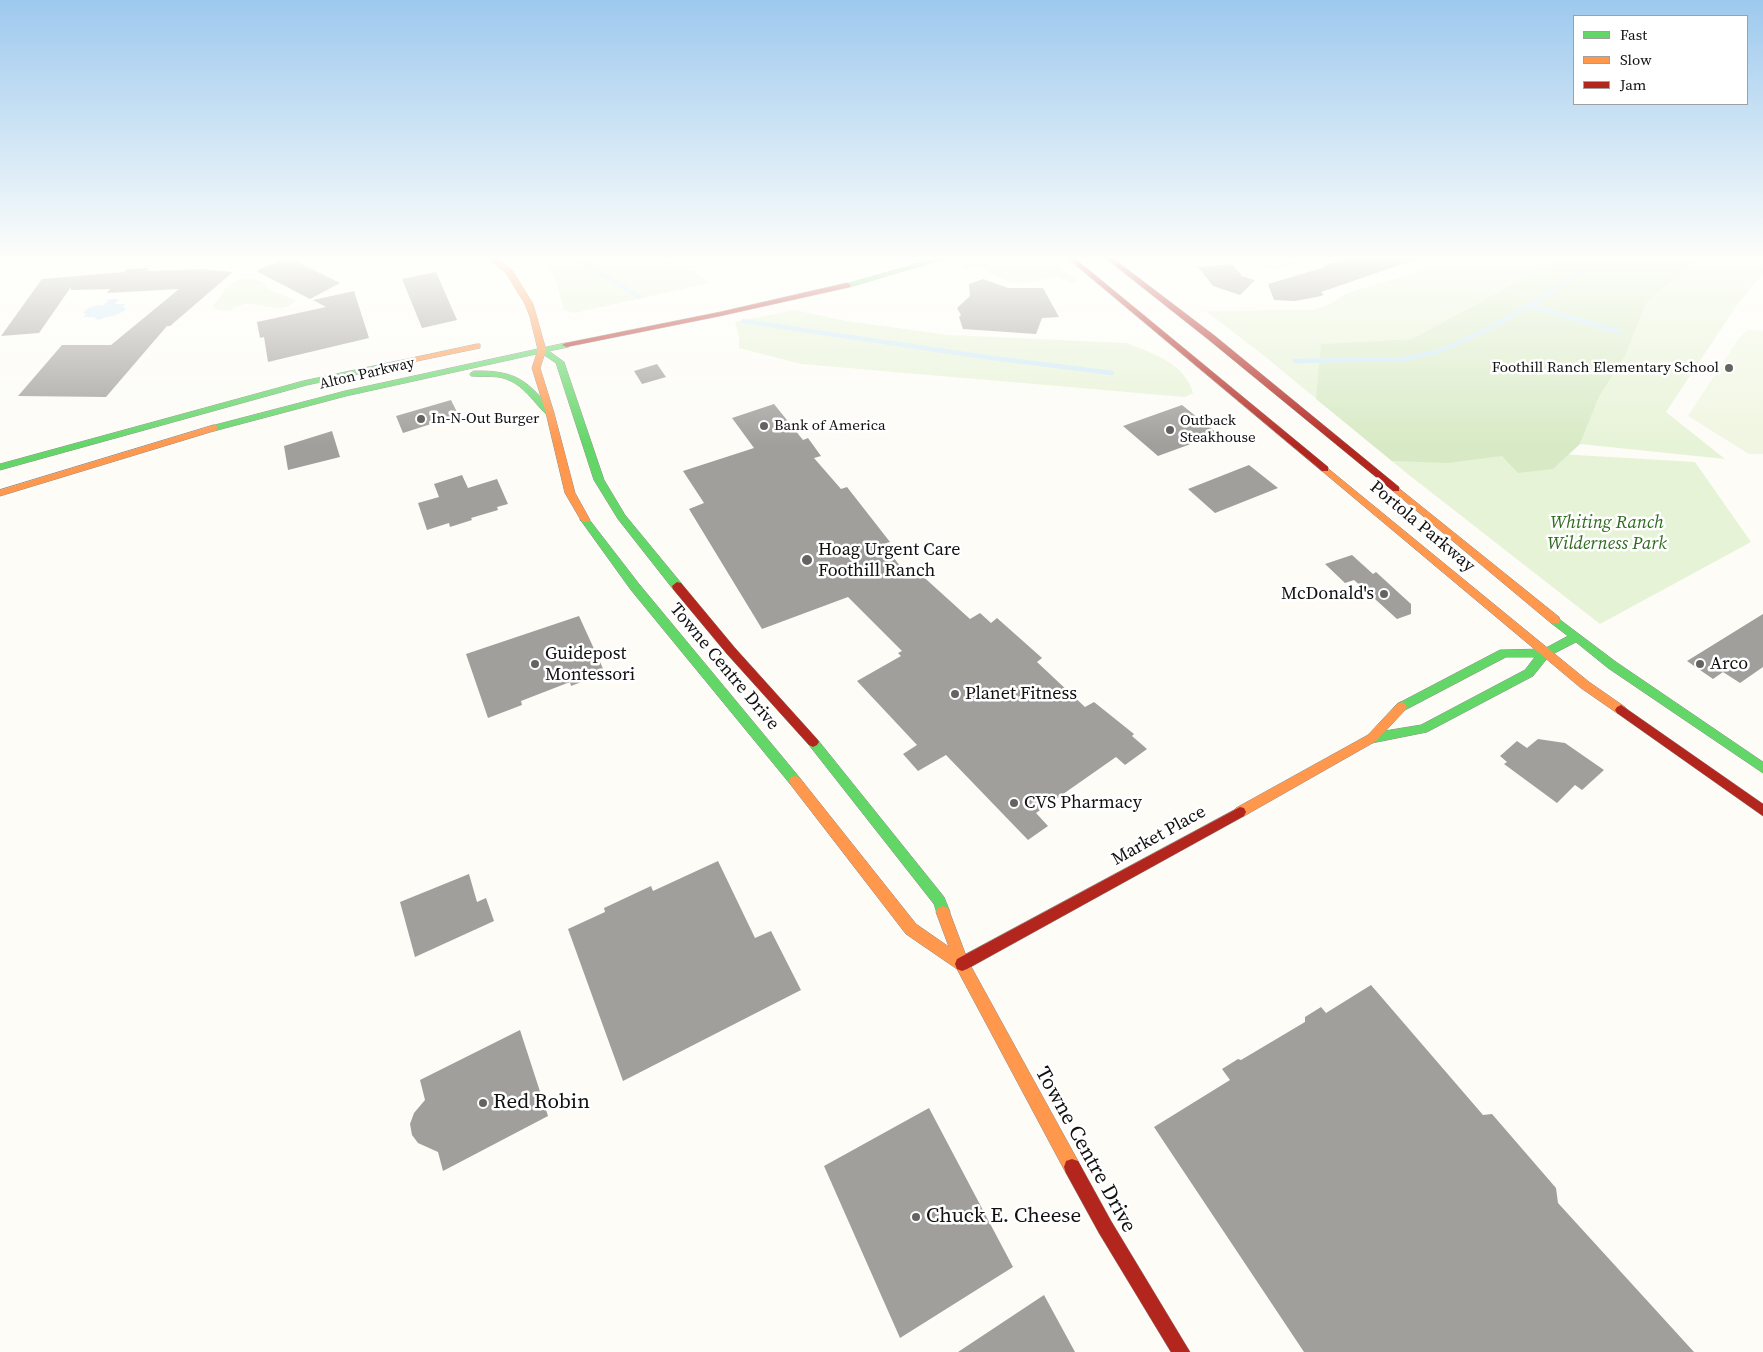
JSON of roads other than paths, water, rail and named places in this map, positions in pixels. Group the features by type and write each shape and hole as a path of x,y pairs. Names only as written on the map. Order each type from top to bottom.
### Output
{"main road":[{"name":"Towne Centre Drive","path":"537,319 544,331 542,350 536,368 550,413 570,493 589,526 635,587 812,801 911,929 962,964"},
{"name":"Alton Parkway","path":"0,493 253,417 367,389 691,319"},
{"name":"Portola Parkway","path":"1144,319 1585,685 1763,811"},
{"name":"Portola Parkway","path":"1188,319 1612,665 1763,768"},
{"path":"522,336 544,331"},
{"name":"Alton Parkway","path":"0,467 306,382 487,344"},
{"name":"Towne Centre Drive","path":"542,350 560,362 599,480 621,517 736,656 800,726 940,902 962,964 1105,1227 1181,1352"},
{"path":"367,389 383,393 474,374 492,373 509,376 520,381 530,389 539,403 550,413"},
{"name":"Market Place","path":"1372,738 1423,729 1529,673 1545,653 1576,636"},
{"name":"Market Place","path":"962,964 1254,805 1372,738 1400,708 1504,653 1545,653"}],"waterway":[{"path":"1295,361 1403,359 1437,352 1487,330 1506,319"},
{"path":"1576,319 1620,332"},
{"path":"743,321 978,356 1112,373"}],"place":[{"name":"Foothill Ranch Elementary School","path":"1729,368"},
{"name":"In-N-Out Burger","path":"421,419"},
{"name":"Bank of America","path":"764,426"},
{"name":"Outback Steakhouse","path":"1170,430"},
{"name":"Hoag Urgent Care Foothill Ranch","path":"807,560"},
{"name":"McDonald's","path":"1384,594"},
{"name":"Guidepost Montessori","path":"535,664"},
{"name":"Arco","path":"1700,664"},
{"name":"Planet Fitness","path":"955,694"},
{"name":"CVS Pharmacy","path":"1014,803"},
{"name":"Red Robin","path":"483,1103"},
{"name":"Chuck E. Cheese","path":"916,1217"}],"park label":[{"name":"Whiting Ranch Wilderness Park","path":"1607,533"}]}
